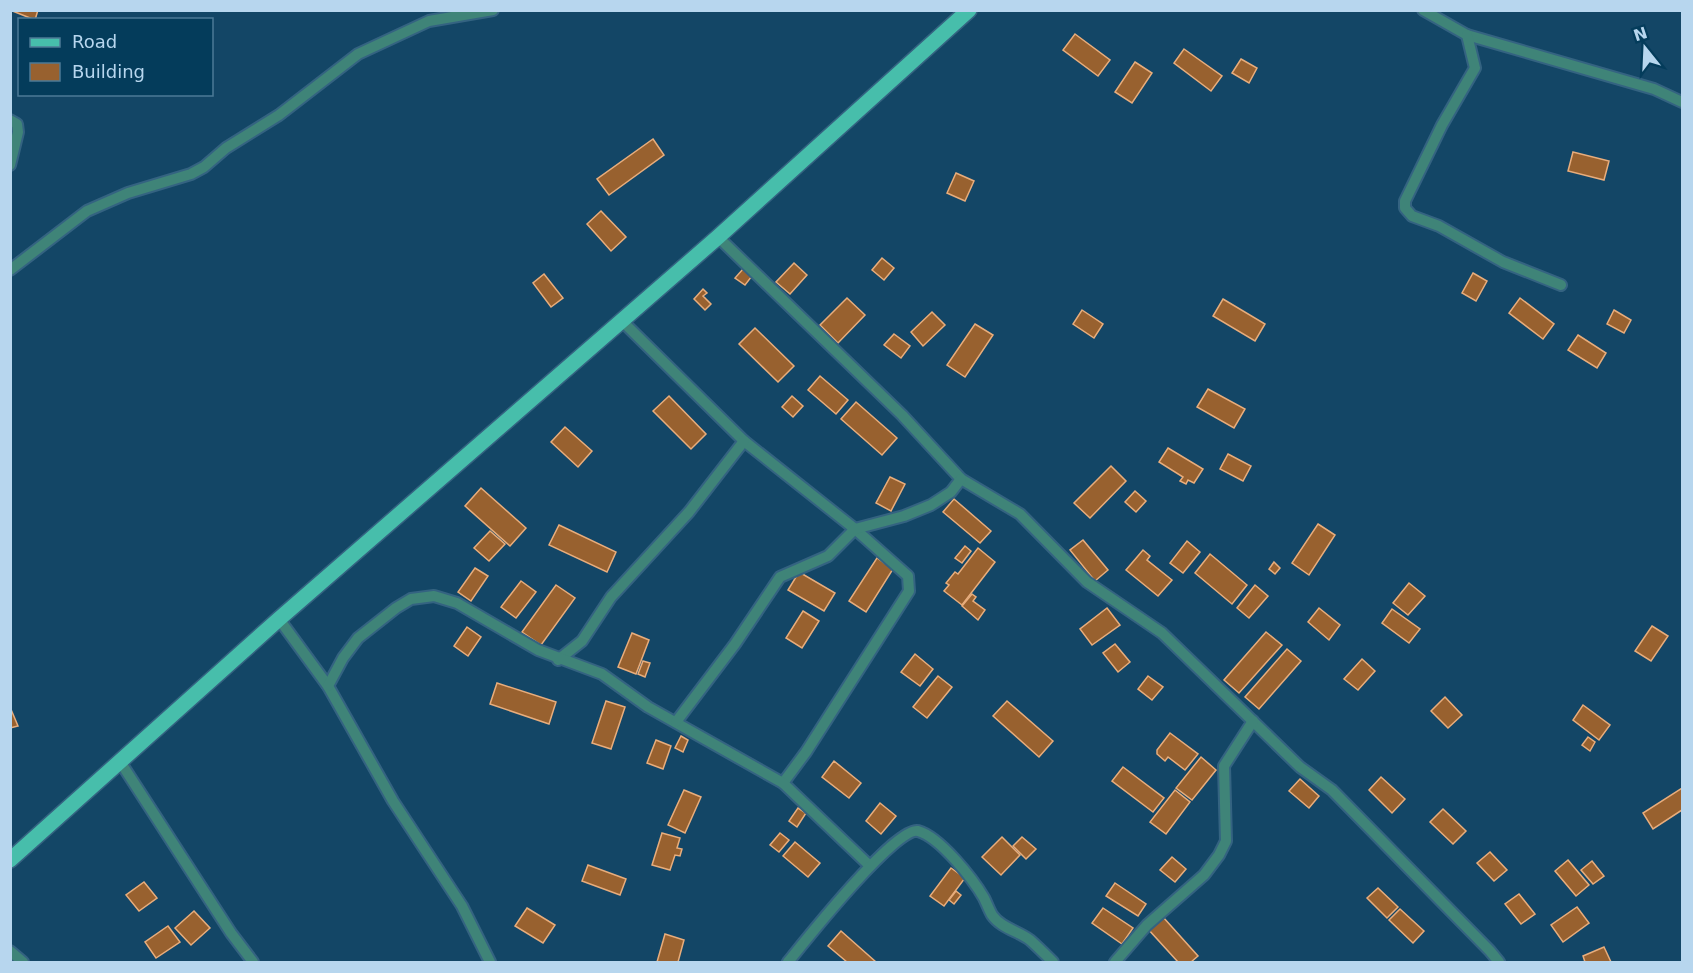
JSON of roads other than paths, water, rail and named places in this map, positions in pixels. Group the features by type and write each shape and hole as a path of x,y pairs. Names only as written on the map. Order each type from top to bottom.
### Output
{"main road":[{"path":"10,860 121,763 279,619 623,322 961,13"}],"street":[{"path":"10,270 87,211 128,194 191,174 204,167 226,148 279,115 358,54 429,21 493,10"},
{"path":"1423,10 1467,34 1654,89 1683,102"},
{"path":"1467,34 1475,68 1442,125 1405,201 1405,208 1412,216 1439,225 1503,262 1561,285"},
{"path":"10,120 17,124 18,132 10,165"},
{"path":"718,237 902,415 961,479 1020,514 1087,582 1162,633 1300,767 1332,790 1490,951 1499,963"},
{"path":"623,322 744,441 855,529 908,576 909,591 806,752 783,783"},
{"path":"558,660 582,641 611,597 689,512 744,441"},
{"path":"676,722 735,644 780,577 828,556 855,529 904,516 931,505 951,492 961,479"},
{"path":"328,686 343,658 358,638 378,620 411,599 434,596 457,603 558,660 602,674 648,706 783,783 870,866"},
{"path":"279,619 328,686 393,801 462,906 490,963"},
{"path":"1115,963 1147,925 1204,875 1219,855 1226,841 1224,766 1253,721"},
{"path":"121,763 231,933 253,963"},
{"path":"788,963 870,866 906,832 917,831 932,839 951,856 974,883 992,915 1000,924 1030,940 1053,963"},
{"path":"10,951 23,963"}]}
